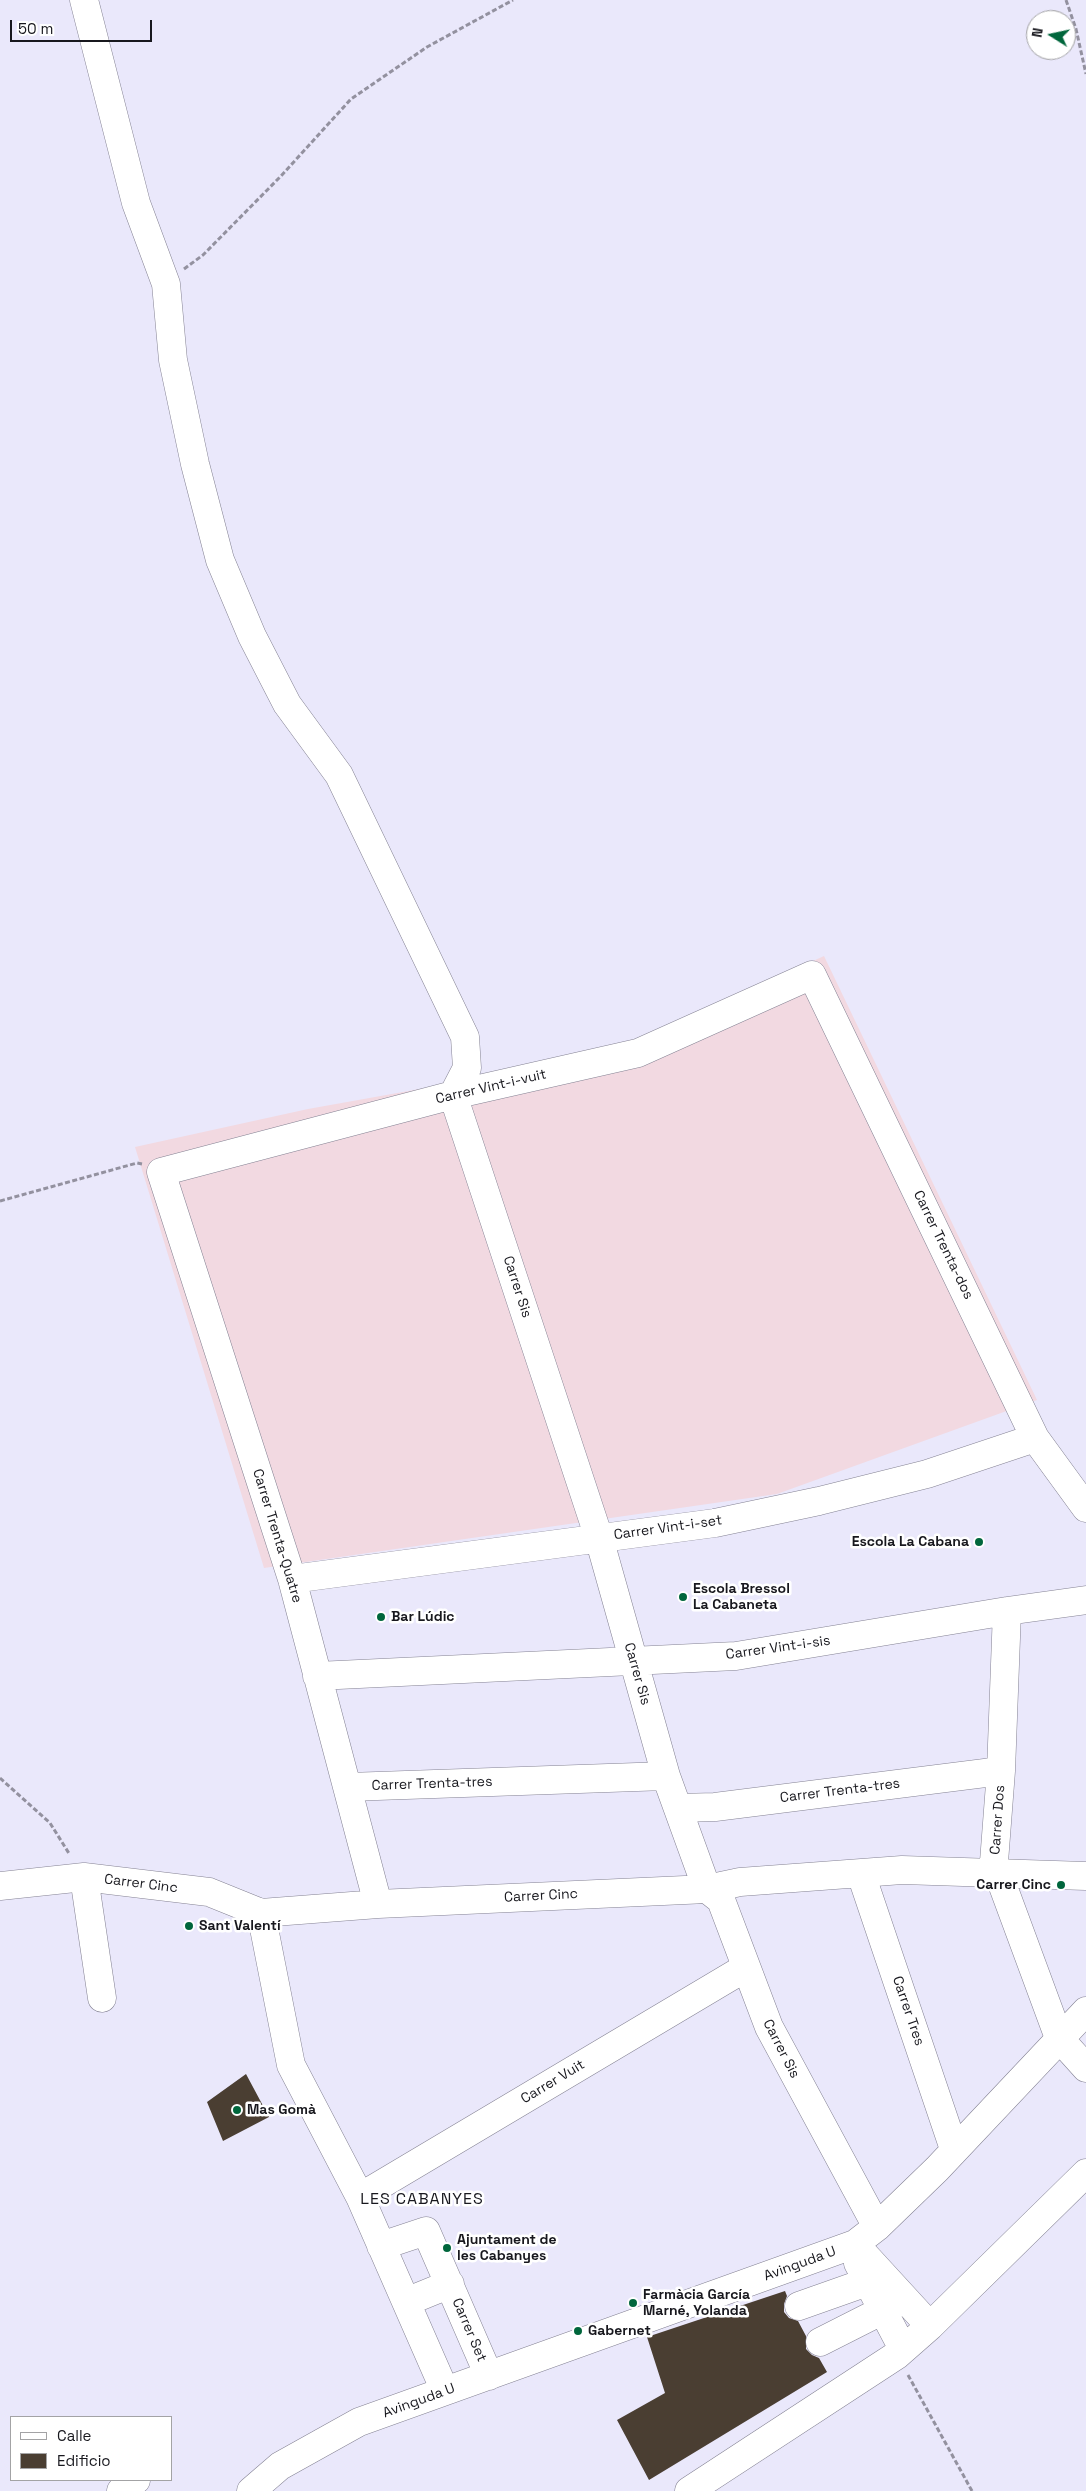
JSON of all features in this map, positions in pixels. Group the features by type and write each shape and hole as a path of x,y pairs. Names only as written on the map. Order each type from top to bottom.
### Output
{"street":[{"path":"84,0 136,203 166,284 173,360 195,464 220,560 252,636 287,704 339,775 465,1037 468,1068 453,1095"},
{"name":"Carrer Vint-i-vuit","path":"161,1172 453,1095 638,1053 812,975"},
{"name":"Carrer Trenta-dos","path":"812,975 1035,1438 1086,1508"},
{"name":"Carrer Sis","path":"453,1095 599,1538 666,1776 707,1888 721,1900 745,1968 769,2027 877,2227"},
{"name":"Carrer Trenta-Quatre","path":"161,1172 292,1579 378,1904"},
{"name":"Carrer Vint-i-set","path":"292,1579 715,1523 819,1501 927,1474 1035,1438"},
{"name":"Carrer Vint-i-sis","path":"317,1676 633,1659 736,1656 1007,1611 1086,1600"},
{"name":"Carrer Dos","path":"1007,1611 1001,1771 994,1860 1060,2038 1086,2068"},
{"name":"Carrer Trenta-tres","path":"678,1808 715,1807 1001,1771"},
{"name":"Carrer Trenta-tres","path":"348,1787 666,1776"},
{"name":"Carrer Cinc","path":"0,1886 84,1877 209,1892 261,1913 378,1904 707,1888 740,1882 902,1870 1086,1876"},
{"name":"Carrer Tres","path":"862,1874 954,2149"},
{"path":"84,1877 102,1998"},
{"path":"261,1913 291,2065 360,2197 444,2392"},
{"name":"Carrer Vuit","path":"360,2197 745,1968"},
{"name":"Avinguda U","path":"251,2491 280,2466 318,2443 359,2422 854,2244 877,2227 937,2169 1086,2011"},
{"path":"689,2491 900,2352 930,2326 1086,2173"},
{"name":"Carrer Set","path":"381,2246 426,2231 489,2376"},
{"path":"854,2244 893,2305 900,2352"},
{"path":"799,2306 875,2278"},
{"name":"Carrer Set","path":"406,2302 450,2284"},
{"path":"893,2305 930,2326"},
{"path":"820,2342 893,2305"},
{"path":"121,2491 135,2481"}],"path":[{"path":"166,284 203,255 281,176 351,100 427,47 513,0"},
{"path":"1066,0 1076,29 1086,74"},
{"path":"0,1201 137,1163 149,1165 161,1172"},
{"path":"0,1778 50,1822 84,1877"},
{"path":"900,2352 972,2491"}],"shaded area":[{"path":"824,956 1037,1400 777,1494 264,1568 135,1147 308,1109 604,1056"}],"building":[{"name":"Mas Gomà","path":"246,2074 269,2117 223,2141 207,2102"},
{"path":"785,2291 787,2296 784,2312 789,2318 798,2321 806,2336 806,2349 812,2355 819,2358 827,2372 649,2480 617,2420 665,2393 647,2337"}],"place":[{"name":"Escola La Cabana","path":"979,1542"},
{"name":"Escola Bressol La Cabaneta","path":"683,1597"},
{"name":"Bar Lúdic","path":"381,1617"},
{"name":"Carrer Cinc","path":"1061,1885"},
{"name":"Sant Valentí","path":"189,1926"},
{"name":"Mas Gomà","path":"237,2110"},
{"name":"Ajuntament de les Cabanyes","path":"447,2248"},
{"name":"Farmàcia García Marné, Yolanda","path":"633,2303"},
{"name":"Gabernet","path":"578,2331"}],"district":[{"name":"LES CABANYES","path":"422,2200"}]}
